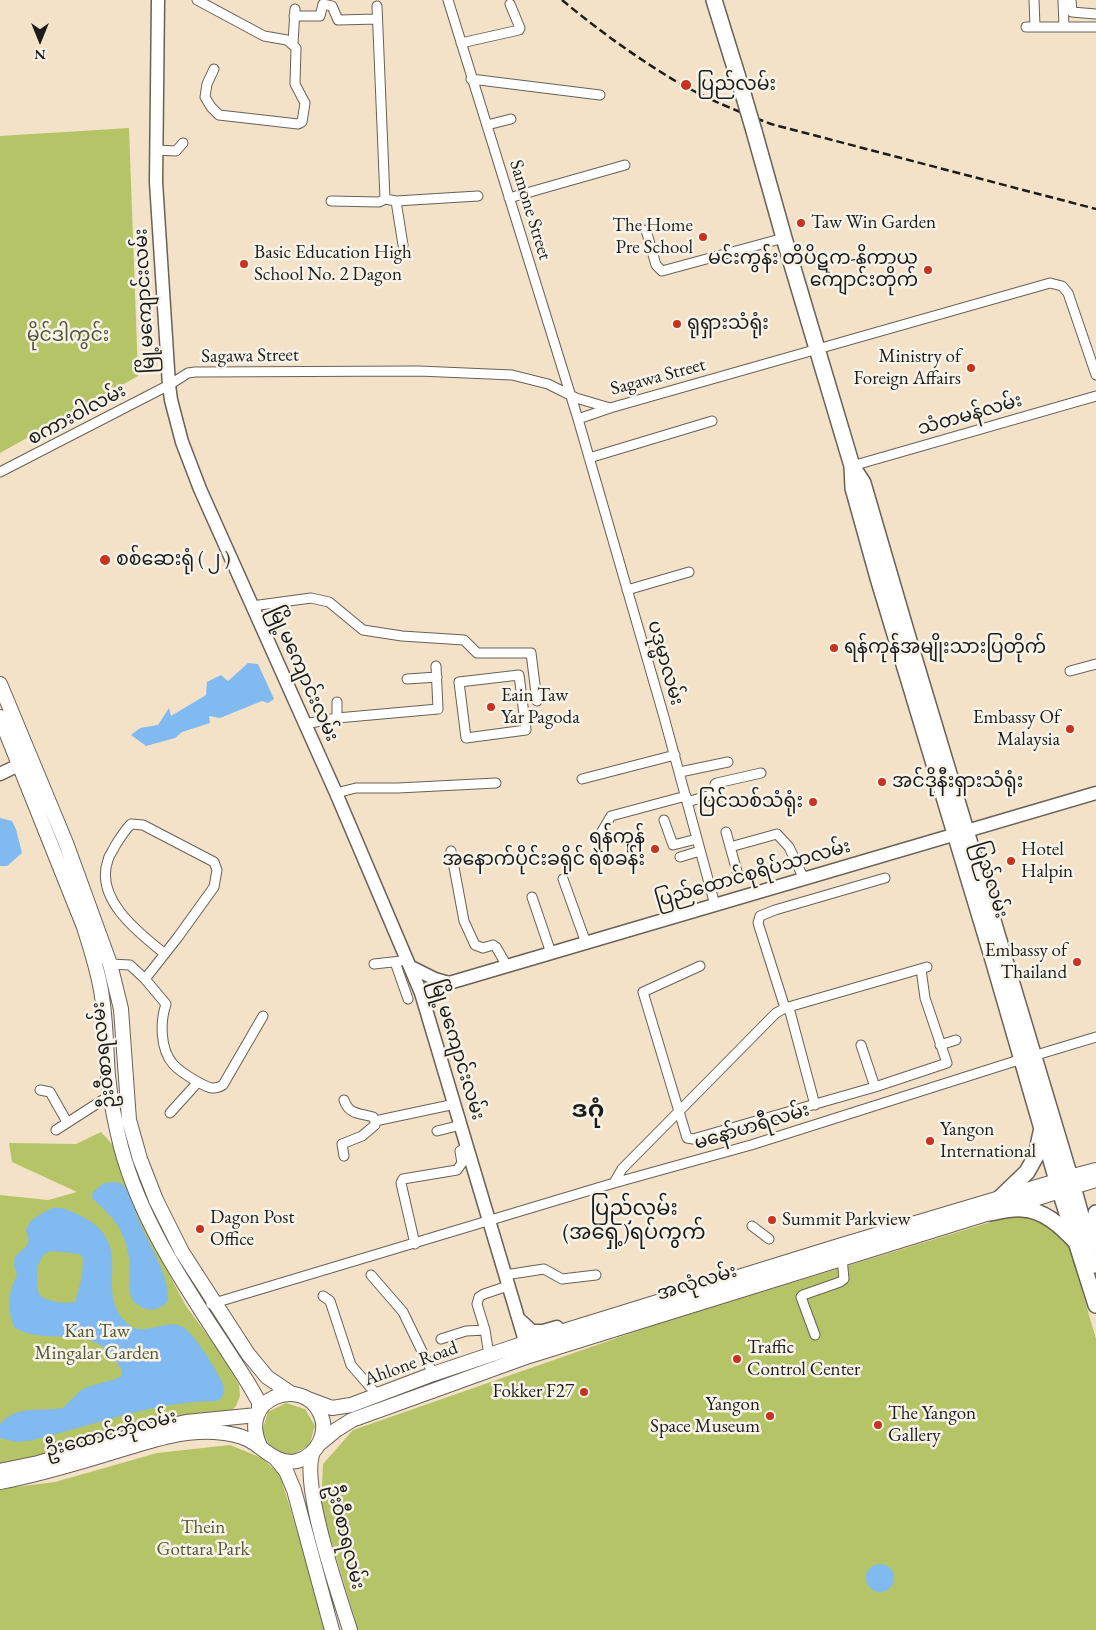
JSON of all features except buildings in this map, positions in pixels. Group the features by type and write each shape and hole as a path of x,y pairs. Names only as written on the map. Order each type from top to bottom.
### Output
{"highway":[{"name":"ပြည်လမ်း","path":"714,0 852,466 863,483 961,833 1065,1184 1078,1243 1096,1305"},
{"name":"ပြည်လမ်း","path":"1028,1058 1042,1128 1095,1266"},
{"path":"1000,1198 1027,1172 1036,1156 1042,1128"},
{"path":"990,1213 1021,1208 1034,1211 1059,1225 1078,1243"},
{"path":"1095,1266 1096,1213"}],"main road":[{"name":"မြို့မကျောင်းလမ်း","path":"158,0 156,182 169,385 182,442 196,481 336,793 422,993 527,1350"},
{"name":"ဦးဝီစာရလမ်း","path":"0,684 59,827 111,966 121,1009 129,1120 136,1168"},
{"name":"ဦးဝီစာရလမ်း","path":"0,717 84,927 97,972 104,1012 111,1090 121,1147 156,1200 208,1306 259,1402 258,1412"},
{"path":"0,774 31,759"},
{"name":"ပြည်ထောင်စုရိပ်သာလမ်း","path":"422,993 550,953 1096,793"},
{"path":"46,832 59,827"},
{"path":"410,963 436,979 450,983"},
{"path":"97,972 111,966"},
{"path":"428,1015 433,999 450,983"},
{"path":"111,1090 126,1083"},
{"name":"အလုံလမ်း","path":"316,1448 336,1430 352,1420 527,1350 576,1327 842,1245 966,1214 990,1213 1096,1170"},
{"name":"အလုံလမ်း","path":"527,1350 842,1258 966,1214 1000,1198 1065,1184 1096,1180"},
{"name":"ဦးဝီစာရလမ်း","path":"208,1306 267,1376 292,1394"},
{"path":"518,1318 532,1331 544,1331 561,1326 576,1327"},
{"name":"Ahlone Road","path":"308,1400 332,1408 351,1405 489,1355 527,1350"},
{"path":"292,1394 308,1400 319,1412 323,1428 316,1448 305,1458 296,1461 285,1462 267,1454 260,1446 255,1431 258,1412 276,1397 292,1394"},
{"name":"ဦးထောင်ဘိုလမ်း","path":"0,1471 47,1461 163,1427 258,1412"},
{"name":"ဦးထောင်ဘိုလမ်း","path":"0,1482 98,1457 159,1438 192,1432 228,1433 245,1438 260,1446"},
{"name":"ဦးဝီစာရလမ်း","path":"316,1448 310,1459 312,1484 324,1544 349,1628"},
{"name":"ဦးဝီစာရလမ်း","path":"276,1459 286,1471 294,1490 333,1630"},
{"path":"310,1548 324,1544"},
{"path":"333,1630 349,1628"}],"street":[{"path":"197,0 264,36 287,40 293,44 296,48 295,84 305,103 300,124 219,115 211,108 205,97 207,84 214,69"},
{"name":"Samone Street","path":"448,0 581,431"},
{"path":"1034,0 1031,27 1096,28"},
{"path":"1063,0 1064,27"},
{"path":"1071,0 1072,12 1096,14"},
{"path":"293,44 295,13 318,16 323,4 332,6 338,20 377,19"},
{"path":"461,43 519,30 520,28 510,4"},
{"path":"377,6 385,199"},
{"path":"471,79 600,95"},
{"path":"487,125 511,118"},
{"path":"156,150 176,151 183,144"},
{"path":"509,198 624,165"},
{"path":"331,201 379,202 385,199 396,201 478,196"},
{"path":"396,201 402,245"},
{"path":"646,230 656,264 662,271 784,238"},
{"name":"Sagawa Street","path":"169,385 188,373 195,372 419,371 512,375 548,384 571,396 610,408 1050,284 1062,286 1068,293 1096,375"},
{"name":"စကားဝါလမ်း","path":"0,472 169,385"},
{"name":"သံတမန်လမ်း","path":"852,466 1096,396"},
{"path":"578,419 610,408"},
{"path":"589,458 712,421"},
{"name":"ပဒုမ္မာလမ်း","path":"581,431 680,772 715,905"},
{"path":"627,590 689,572"},
{"path":"252,606 311,598 320,599 329,602 363,630 402,636 464,640 477,653 531,652 537,702"},
{"path":"1070,671 1096,664"},
{"path":"305,724 337,718 438,709 436,666"},
{"path":"519,675 526,730 466,738 459,682 519,675"},
{"path":"407,679 437,677"},
{"path":"337,702 337,718"},
{"path":"582,779 675,755"},
{"path":"680,772 728,762"},
{"path":"601,833 611,816 714,794 715,784 761,772"},
{"path":"336,793 356,788 496,783"},
{"path":"664,820 673,845 697,839"},
{"path":"145,979 165,954 214,887 217,870 214,862 143,825 131,824 124,831 108,860 106,873 107,889 118,910 144,938 165,954"},
{"path":"726,832 738,875"},
{"path":"730,847 777,834 789,847 804,879"},
{"path":"451,851 464,921 475,945 483,948 493,945 507,966"},
{"path":"680,858 700,851"},
{"path":"816,1105 787,1008 758,923 760,916 885,878"},
{"path":"562,879 586,943"},
{"path":"532,897 550,953"},
{"path":"395,962 408,999"},
{"path":"374,964 410,963"},
{"path":"111,966 130,965 145,979 166,1004 161,1024 166,1051 172,1062 182,1072 208,1088 218,1088 223,1085 263,1016"},
{"path":"614,1183 622,1169 678,1112 776,1013 787,1008 924,968 925,998 947,1064 816,1105 690,1140 687,1138 678,1112 643,992 700,966"},
{"name":"မနော်ဟရီလမ်း","path":"208,1306 614,1183 751,1145 1096,1037"},
{"path":"940,1045 956,1040"},
{"path":"861,1045 875,1087"},
{"path":"170,1113 198,1082"},
{"path":"40,1090 50,1092 67,1122"},
{"path":"56,1130 111,1090"},
{"path":"344,1100 349,1110 354,1114 372,1117 375,1122"},
{"path":"375,1122 454,1104"},
{"path":"344,1156 342,1147 344,1143 362,1136 375,1125 375,1122"},
{"path":"437,1131 460,1124"},
{"path":"415,1244 401,1183 402,1179 457,1170 462,1163 460,1151 467,1148"},
{"path":"752,1226 769,1238"},
{"path":"814,1335 801,1297 844,1279 842,1258"},
{"path":"489,1355 485,1330 477,1304 479,1297 507,1281 544,1269 562,1279 596,1275"},
{"path":"371,1275 404,1312 433,1374"},
{"path":"323,1296 330,1301 351,1366 378,1396"},
{"path":"441,1340 466,1331 485,1330"}],"green space":[{"name":"မိုင်ဒါကွင်း","path":"129,128 138,376 0,453 0,136"},
{"name":"Kan Taw Mingalar Garden","path":"101,1132 121,1154 137,1204 163,1263 186,1306 227,1362 239,1385 240,1396 236,1406 227,1415 0,1465 0,1195 48,1200 77,1192 12,1162 9,1143 76,1144"},
{"path":"1020,1213 1051,1224 1070,1249 1096,1339 1096,1630 358,1630 321,1506 323,1464 353,1430 654,1325"},
{"path":"286,1403 305,1409 315,1426 309,1446 291,1455 271,1449 262,1431 268,1412"},
{"name":"Thein Gottara Park","path":"230,1445 262,1458 280,1475 327,1630 0,1630 0,1489 55,1482 157,1453"}],"water":[{"path":"248,663 258,664 274,699 268,703 262,701 220,718 209,716 210,723 182,732 175,738 146,746 131,735 140,728 158,725 169,708 171,716 206,695 207,682 221,675 228,681"},
{"path":"0,818 12,821 22,853 7,866 0,866"},
{"path":"116,1182 126,1188 162,1270 168,1301 156,1309 147,1309 140,1306 132,1298 130,1293 129,1259 124,1238 113,1219 92,1198 93,1192 104,1183"},
{"path":"53,1208 68,1210 81,1216 98,1228 108,1240 112,1254 113,1297 118,1311 133,1328 146,1329 173,1324 184,1328 203,1350 215,1368 224,1388 224,1393 220,1399 217,1401 168,1405 145,1410 28,1441 16,1442 0,1438 0,1424 14,1414 30,1410 63,1408 80,1391 87,1387 119,1378 122,1374 120,1367 113,1357 103,1347 92,1341 26,1333 14,1327 10,1314 10,1294 17,1275 14,1265 15,1257 28,1243 26,1231 30,1223 40,1214","holes":["52,1251 79,1254 83,1258 82,1277 75,1302 56,1302 42,1297 39,1294 37,1282 39,1262 42,1257"]},
{"path":"880,1564 890,1568 894,1578 890,1588 880,1592 870,1588 866,1578 870,1568"}],"railway":[{"path":"562,0 618,43 662,73 700,94 747,115 771,124 1096,209"}],"place":[{"name":"ပြည်လမ်း","path":"686,85"},
{"name":"Taw Win Garden","path":"801,223"},
{"name":"The Home Pre School","path":"703,237"},
{"name":"Basic Education High School No. 2 Dagon","path":"244,264"},
{"name":"မင်းကွန်း တိပိဋက-နိကာယ ကျောင်းတိုက်","path":"928,270"},
{"name":"ရုရှားသံရုံး","path":"677,324"},
{"name":"Ministry of Foreign Affairs","path":"971,368"},
{"name":"စစ်ဆေးရုံ ( ၂ )","path":"105,560"},
{"name":"ရန်ကုန်အမျိုးသားပြတိုက်","path":"834,648"},
{"name":"Eain Taw Yar Pagoda","path":"491,707"},
{"name":"Embassy Of Malaysia","path":"1070,729"},
{"name":"အင်ဒိုနီးရှားသံရုံး","path":"882,782"},
{"name":"ပြင်သစ်သံရုံး","path":"813,802"},
{"name":"ရန်ကုန် အနောက်ပိုင်းခရိုင် ရဲစခန်း","path":"655,849"},
{"name":"Hotel Halpin","path":"1011,861"},
{"name":"Embassy of Thailand","path":"1077,962"},
{"name":"Yangon International","path":"930,1141"},
{"name":"Summit Parkview","path":"772,1220"},
{"name":"Dagon Post Office","path":"200,1229"},
{"name":"Traffic Control Center","path":"737,1359"},
{"name":"Fokker F27","path":"584,1392"},
{"name":"Yangon Space Museum","path":"770,1416"},
{"name":"The Yangon Gallery","path":"878,1425"}],"district":[{"name":"ဒဂုံ","path":"588,1110"},
{"name":"ပြည်လမ်း (အရှေ့)ရပ်ကွက်","path":"634,1221"}]}
